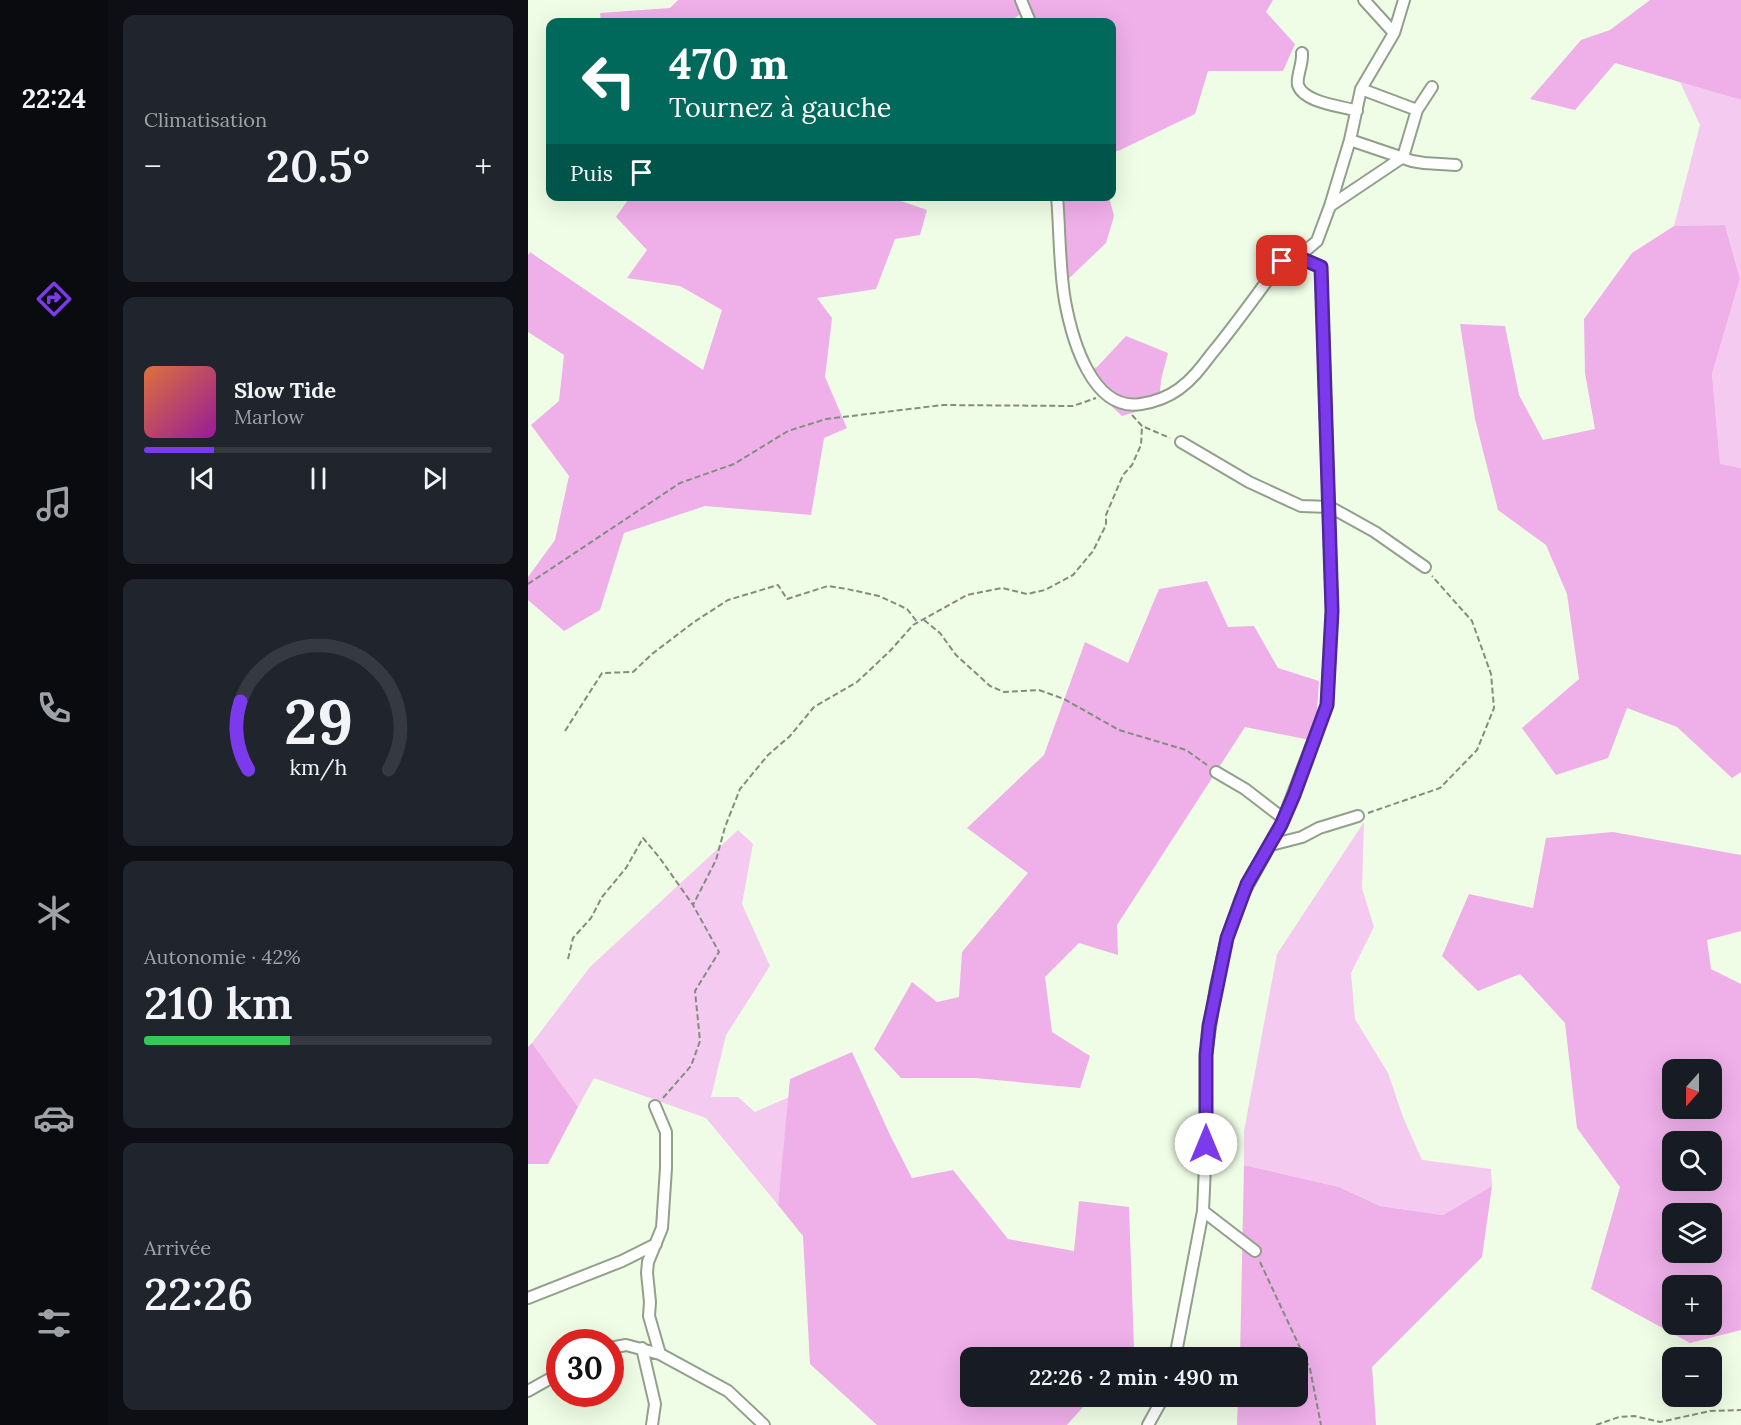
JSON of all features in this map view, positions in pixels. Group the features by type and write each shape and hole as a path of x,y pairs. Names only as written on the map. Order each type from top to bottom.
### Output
{"street":[{"path":"1021,0 1028,18"},
{"path":"1364,0 1394,33"},
{"path":"1057,201 1065,301 1077,348 1091,377 1105,394 1120,404 1132,406 1151,403 1179,389 1196,374 1221,343 1282,261 1298,257 1317,241 1350,140 1361,89 1394,33 1404,0"},
{"path":"1302,53 1303,63 1299,74 1299,85 1304,93 1315,100 1357,111"},
{"path":"1330,206 1403,157 1417,110 1432,87"},
{"path":"1361,89 1417,110"},
{"path":"1350,140 1424,164 1456,165"},
{"path":"1177,1347 1203,1211 1206,1055 1216,986 1227,938 1247,884 1284,819 1327,705 1332,611 1321,267 1298,257"},
{"path":"1181,442 1249,482 1301,506 1330,507 1375,532 1425,567"},
{"path":"1216,772 1245,789 1284,819"},
{"path":"1270,845 1302,837 1319,828 1358,816"},
{"path":"655,1106 666,1132 662,1228 648,1262 647,1273 649,1316 660,1354"},
{"path":"1203,1211 1256,1251"},
{"path":"528,1298 622,1261 656,1244"},
{"path":"624,1345 660,1354 728,1391 764,1425"},
{"path":"642,1348 655,1404 652,1425"},
{"path":"528,1391 546,1381"},
{"path":"1148,1425 1158,1407"}],"path":[{"path":"528,584 680,483 734,464 788,431 826,419 943,405 1073,406 1105,394"},
{"path":"1120,404 1142,426 1181,442"},
{"path":"693,905 716,860 725,827 740,789 768,755 790,736 814,707 857,682 914,625 967,595 1002,588 1027,594 1045,591 1073,575 1092,551 1106,525 1106,514 1123,475 1132,465 1141,445 1142,426"},
{"path":"1358,816 1440,788 1477,750 1494,708 1491,674 1472,621 1425,567"},
{"path":"565,731 602,673 633,672 652,654 694,622 728,600 778,585 788,599 828,586 879,596 907,609 918,623"},
{"path":"924,620 940,633 956,655 990,686 1004,692 1039,690 1064,699 1119,730 1186,750 1216,772"},
{"path":"568,959 573,938 591,918 602,897 626,868 643,838 693,905 719,952 696,991 700,1041 691,1066 655,1106"},
{"path":"1256,1251 1310,1369 1321,1425"},
{"path":"1596,1425 1619,1417 1634,1416 1660,1422 1710,1411 1741,1410"}],"shaded area":[{"path":"678,0 1273,0 1266,12 1295,44 1283,71 1208,71 1195,114 1116,151 1116,18 1028,18 1025,11 1015,18 601,18 600,13 670,8"},
{"path":"1650,0 1741,0 1741,100 1615,63 1575,110 1530,99 1581,40 1610,30"},
{"path":"1680,82 1741,100 1741,468 1720,465 1712,374 1740,277 1725,225 1674,226 1700,125"},
{"path":"627,201 901,201 927,210 920,235 895,239 876,289 817,298 832,318 825,377 847,428 824,438 811,515 705,506 624,533 600,610 564,631 528,600 528,577 555,540 569,476 531,425 559,401 564,355 528,332 528,255 530,252 703,370 722,310 680,286 627,278 647,250 616,217"},
{"path":"1056,201 1110,201 1114,216 1106,243 1060,287"},
{"path":"1725,225 1740,278 1712,374 1720,464 1741,468 1741,772 1732,778 1677,727 1627,708 1608,758 1556,775 1522,728 1579,679 1567,594 1546,545 1498,510 1475,419 1460,324 1505,326 1519,395 1543,440 1595,429 1585,373 1584,319 1632,253 1674,226"},
{"path":"1126,336 1168,353 1161,380 1159,405 1122,416 1091,387 1084,372 1097,367"},
{"path":"1207,581 1228,627 1254,626 1278,668 1319,681 1315,741 1245,727 1117,925 1118,955 1079,943 1045,977 1052,1032 1090,1056 1080,1088 975,1078 901,1078 874,1049 912,982 937,1002 959,997 962,952 1028,873 967,828 1044,755 1085,642 1128,663 1159,589"},
{"path":"1364,822 1362,888 1374,927 1351,973 1355,1019 1388,1073 1403,1117 1422,1160 1491,1169 1492,1186 1443,1215 1380,1206 1339,1187 1244,1165 1244,1131 1277,954"},
{"path":"738,830 753,844 742,904 770,966 726,1035 711,1097 738,1097 755,1112 789,1097 778,1205 706,1118 594,1078 578,1107 532,1043 590,967"},
{"path":"1613,832 1741,855 1741,931 1707,940 1711,969 1741,984 1741,1330 1722,1335 1722,1275 1662,1275 1662,1328 1591,1289 1620,1187 1577,1128 1565,1023 1520,974 1478,991 1442,956 1469,894 1533,908 1546,838"},
{"path":"532,1043 578,1107 548,1164 528,1164 528,1047"},
{"path":"852,1052 912,1178 953,1170 1008,1239 1074,1251 1079,1201 1129,1207 1134,1347 960,1347 960,1407 1083,1407 1067,1425 877,1425 810,1364 803,1236 778,1205 790,1079"},
{"path":"1244,1165 1339,1187 1380,1206 1443,1215 1492,1186 1482,1257 1372,1367 1376,1425 1237,1425 1238,1407 1308,1407 1308,1347 1240,1347"},
{"path":"1675,1335 1721,1335 1690,1343"}],"route":[{"path":"1206,1144 1206,1055 1216,986 1227,938 1247,884 1281,825 1294,795 1327,705 1332,611 1321,267 1298,257 1282,261"}]}
